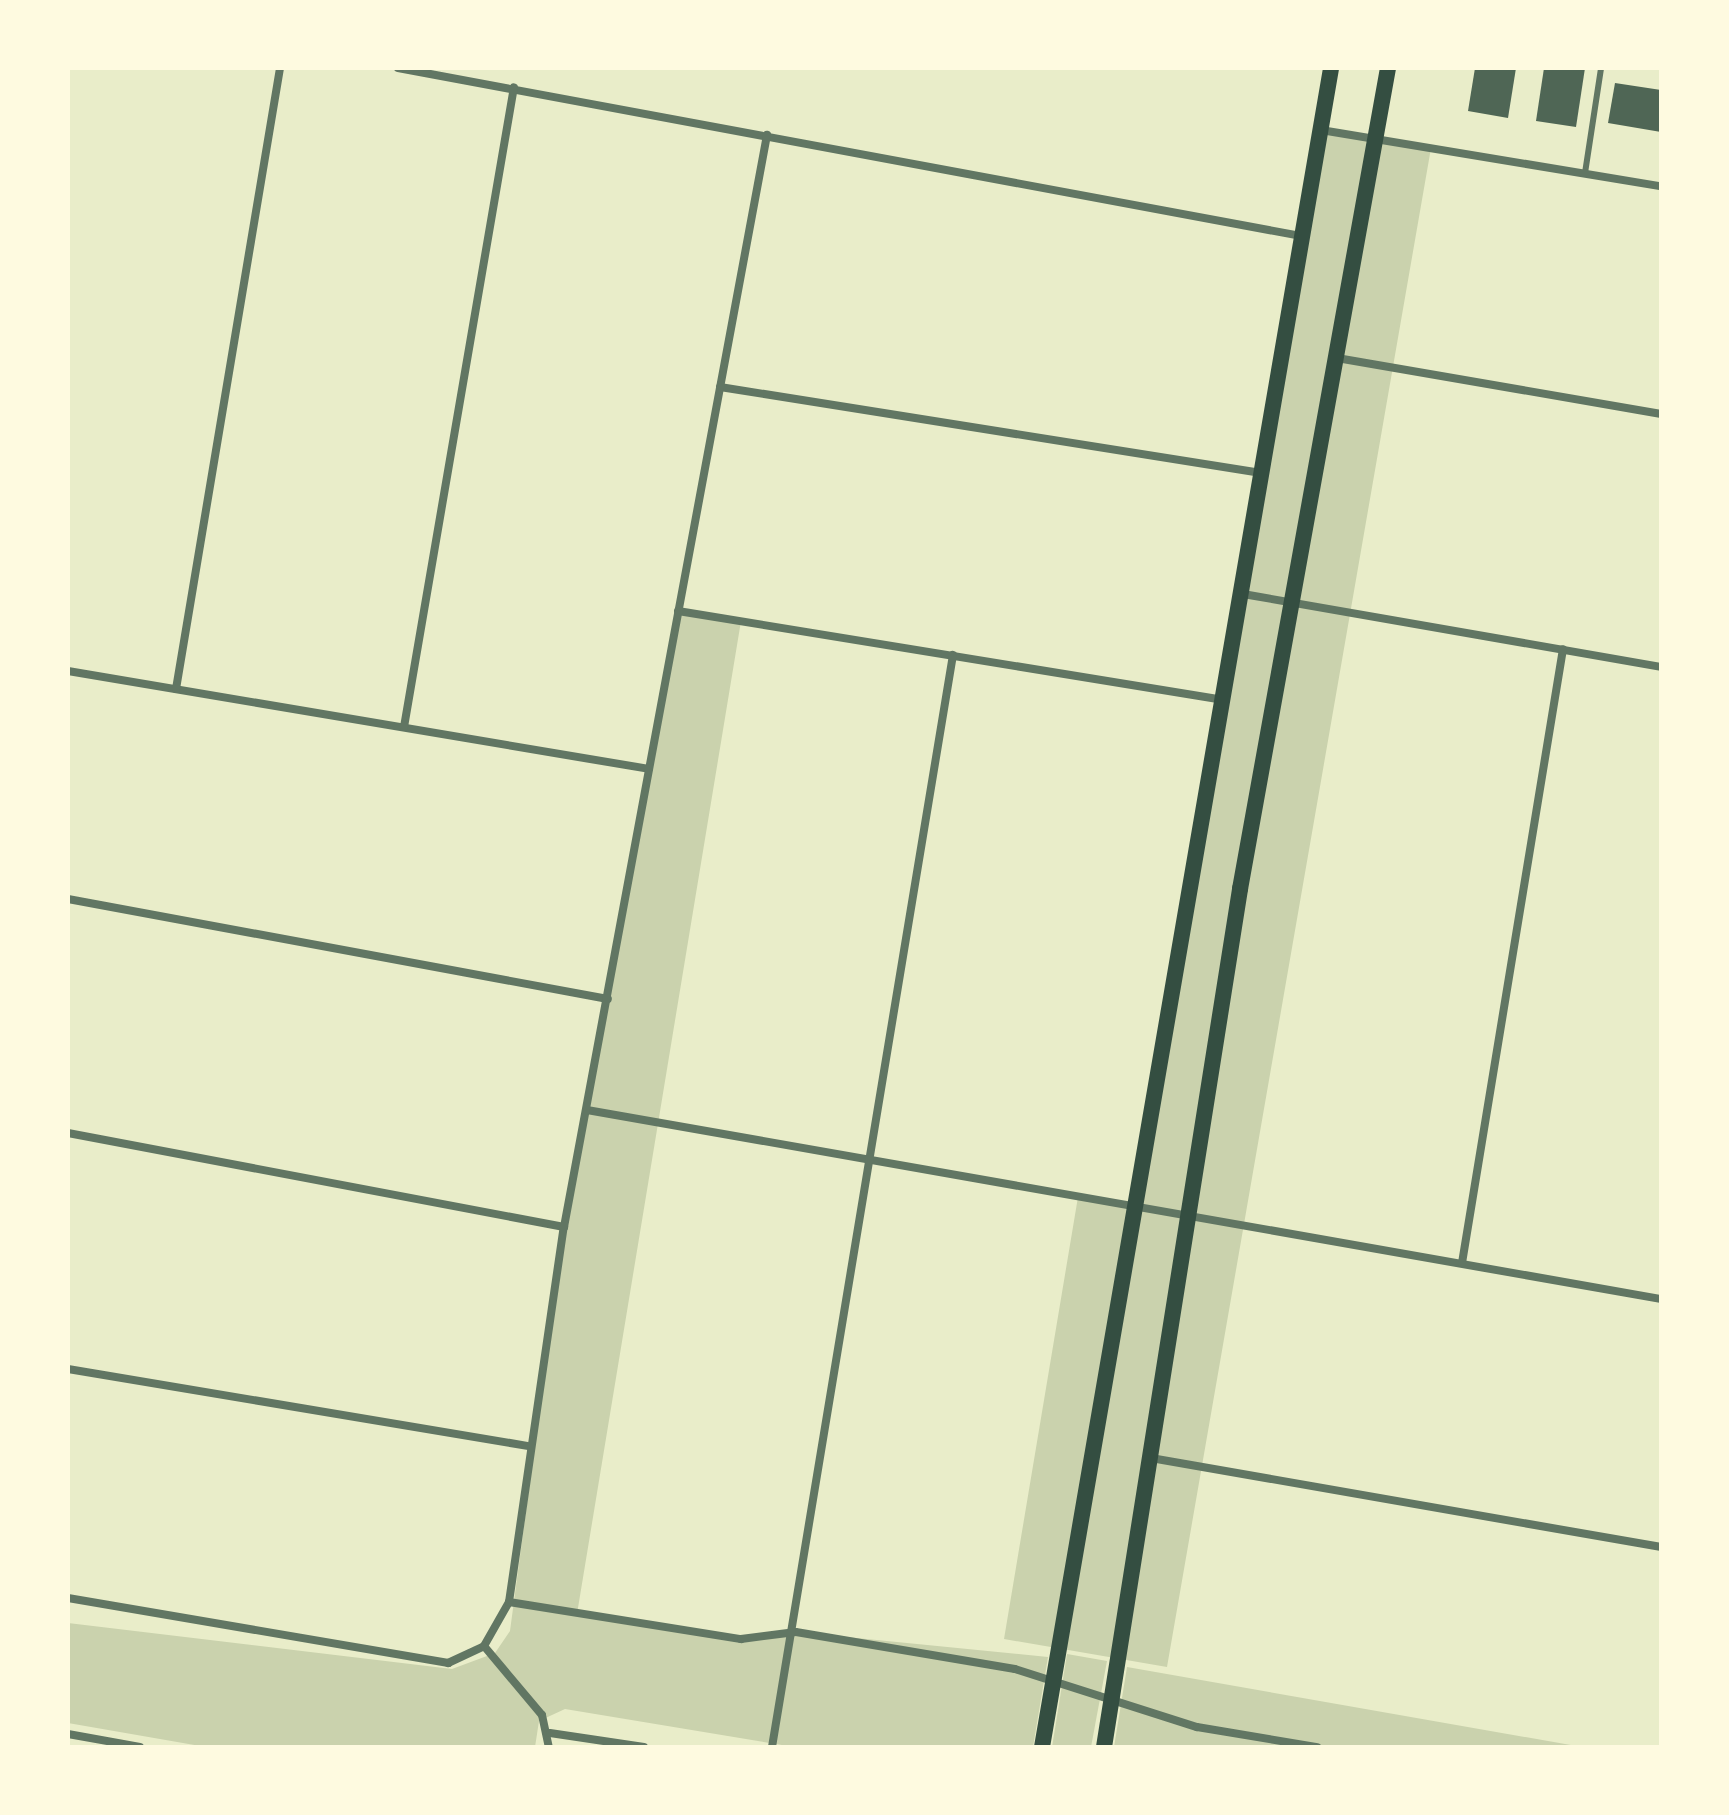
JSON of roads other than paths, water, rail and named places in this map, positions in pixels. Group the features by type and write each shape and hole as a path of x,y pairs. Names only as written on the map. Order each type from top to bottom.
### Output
{"main road":[{"path":"1042,1747 1140,1206 1331,68"},
{"path":"1104,1747 1293,603 1388,68"}],"street":[{"path":"176,689 280,68"},
{"path":"398,68 514,87 1301,236"},
{"path":"404,727 514,87"},
{"path":"1320,130 1661,186"},
{"path":"68,1598 448,1663 484,1646 509,1602 529,1446 564,1227 767,135"},
{"path":"1337,358 1661,414"},
{"path":"720,387 1262,473"},
{"path":"1243,594 1661,667"},
{"path":"678,611 1225,701"},
{"path":"1462,1263 1563,649"},
{"path":"772,1747 796,1632 953,655"},
{"path":"68,671 649,769"},
{"path":"68,899 608,999"},
{"path":"587,1110 872,1156 1661,1299"},
{"path":"68,1133 564,1227"},
{"path":"68,1369 529,1446"},
{"path":"1151,1458 1661,1547"},
{"path":"509,1602 741,1639 796,1632 1055,1677 1111,1701 1197,1727 1317,1747"},
{"path":"484,1646 550,1733 549,1747"},
{"path":"550,1733 644,1747"},
{"path":"68,1734 140,1747"}],"lane":[{"path":"1585,173 1601,68"}]}
